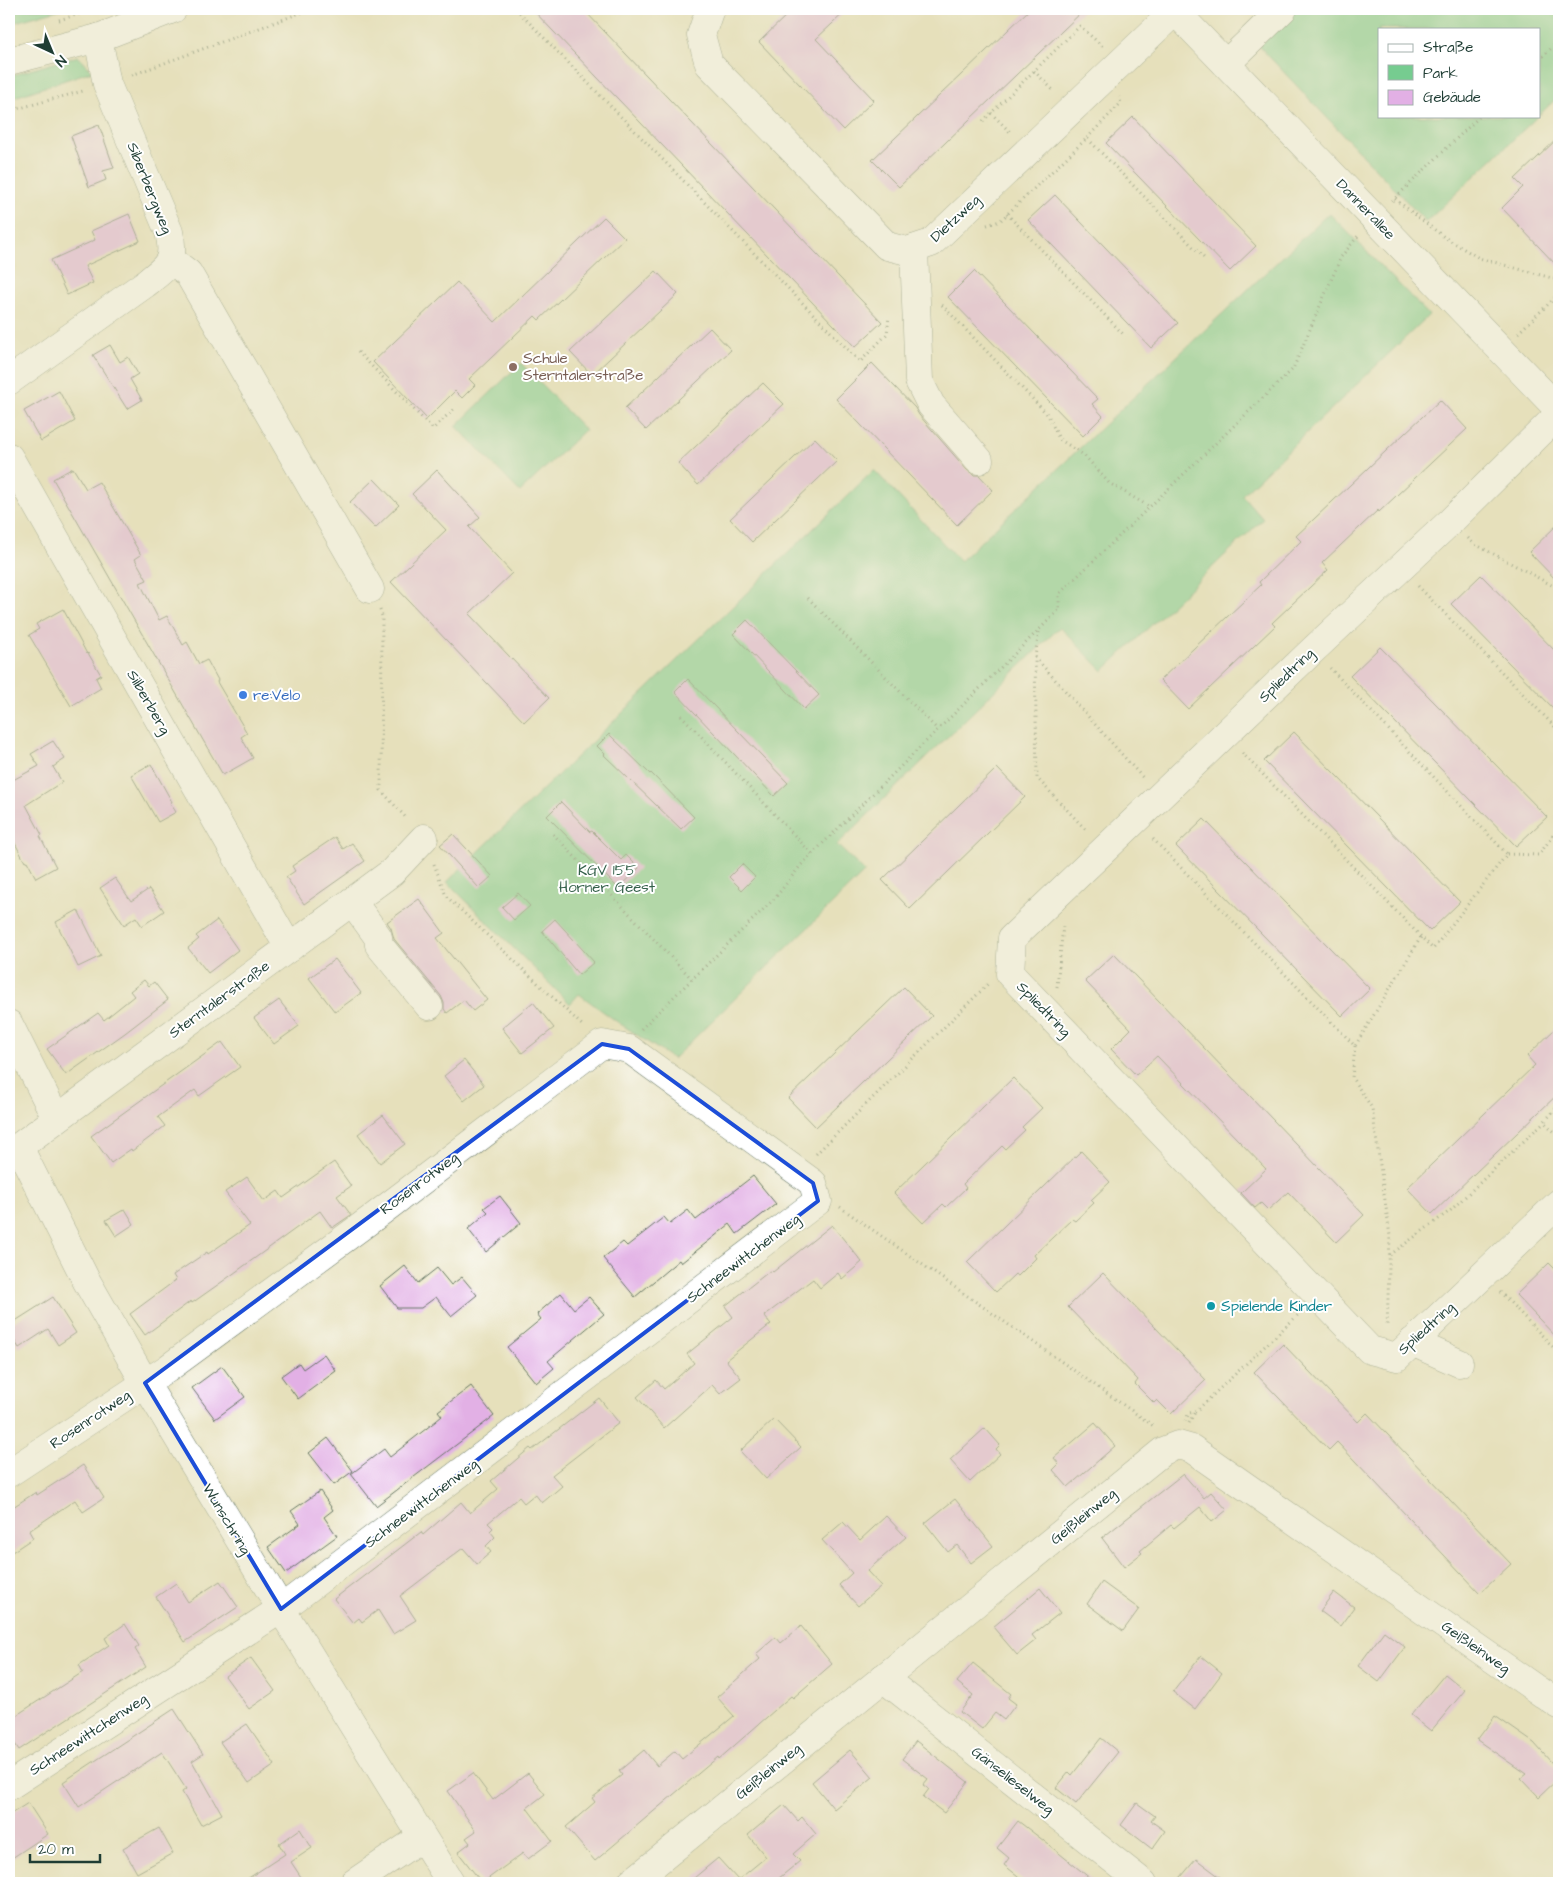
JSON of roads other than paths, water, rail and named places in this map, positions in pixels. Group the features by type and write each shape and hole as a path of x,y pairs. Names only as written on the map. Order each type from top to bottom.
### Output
{"street":[{"path":"9,61 98,38 174,9"},
{"name":"Dietzweg","path":"710,9 701,35 710,64 887,246 907,251 931,243 1174,10"},
{"path":"1226,64 1283,9"},
{"name":"Dannerallee","path":"1174,10 1559,410"},
{"name":"Siberbergweg","path":"98,38 107,84 169,232 172,246 171,260"},
{"path":"914,249 919,382 931,405 979,460"},
{"path":"9,381 145,284 162,271 171,260 188,273 370,589"},
{"name":"Spliedtring","path":"1559,414 1451,521 1313,650 1012,938 1009,963 1010,974 1370,1350 1397,1357 1559,1203"},
{"name":"Silberberg","path":"9,457 289,948"},
{"name":"Sterntalerstraße","path":"14,1151 56,1118 392,872 424,838"},
{"path":"352,901 378,937 379,945 429,1006"},
{"path":"9,1024 56,1118"},
{"name":"Rosenrotweg","path":"9,1473 145,1383 374,1217 602,1044 629,1049 813,1183 818,1201"},
{"name":"Wunschring","path":"14,1151 145,1383 281,1609 450,1883"},
{"name":"Schneewittchenweg","path":"9,1786 281,1609 818,1201"},
{"path":"1412,1342 1459,1363"},
{"name":"Geißleinweg","path":"631,1883 1163,1451 1178,1445 1192,1449 1559,1705"},
{"name":"Gänselieselweg","path":"883,1678 1143,1883"},
{"path":"354,1883 422,1838"}],"place":[{"name":"Schule Sterntalerstraße","path":"513,367"},
{"name":"re:Velo","path":"243,695"},
{"name":"Spielende Kinder","path":"1211,1306"}],"park label":[{"name":"KGV 155 Horner Geest","path":"607,878"}]}
